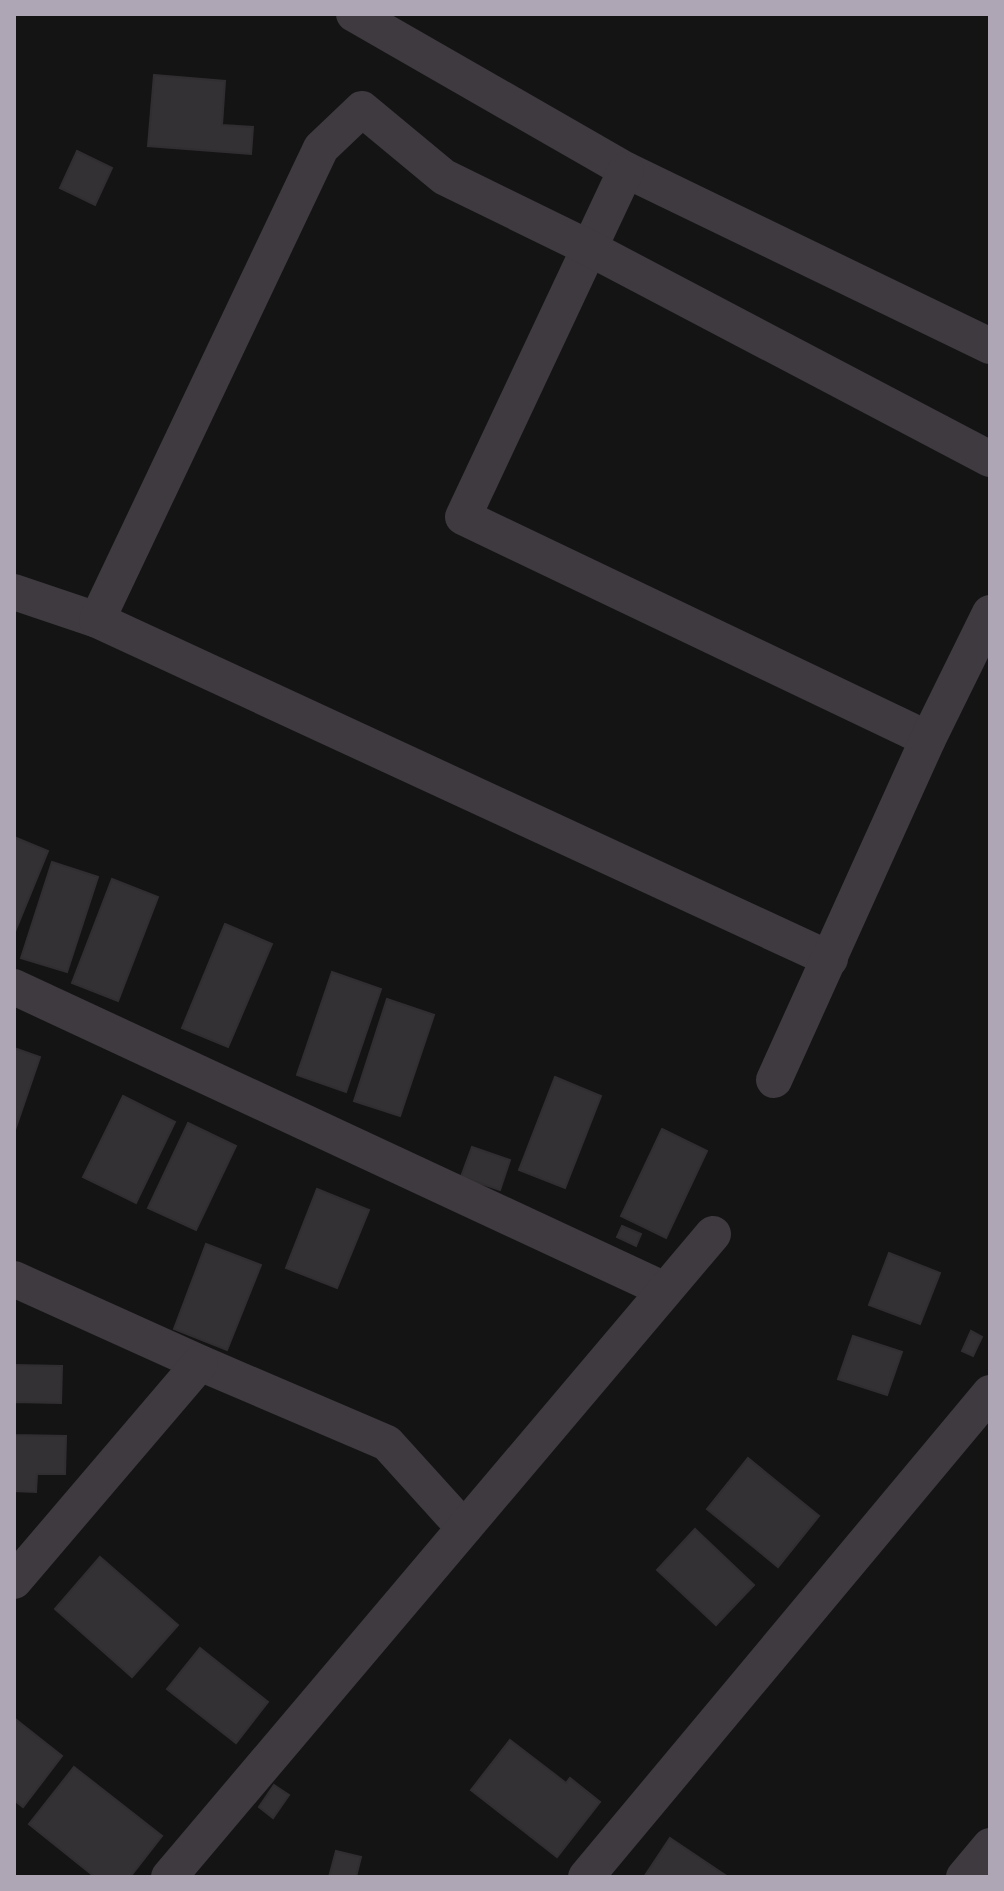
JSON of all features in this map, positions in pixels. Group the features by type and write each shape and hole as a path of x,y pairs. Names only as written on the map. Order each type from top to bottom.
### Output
{"street":[{"path":"354,14 626,170 990,346"},
{"path":"97,620 321,148 362,109 444,177 589,248 990,459"},
{"path":"626,170 463,517 928,739"},
{"path":"14,592 97,620 830,959"},
{"path":"774,1080 928,739 990,613"},
{"path":"14,987 665,1290"},
{"path":"169,1877 713,1234"},
{"path":"14,1279 387,1443 464,1528"},
{"path":"14,1581 200,1363"},
{"path":"586,1877 990,1393"},
{"path":"964,1877 990,1846"}],"building":[{"path":"154,75 225,81 222,125 253,127 251,154 148,146"},
{"path":"77,151 112,168 95,205 60,188"},
{"path":"14,837 48,851 14,934"},
{"path":"52,862 98,877 67,972 21,958"},
{"path":"112,879 158,897 118,1001 72,983"},
{"path":"225,924 272,944 228,1047 182,1028"},
{"path":"332,972 381,989 346,1092 297,1075"},
{"path":"387,999 434,1015 400,1116 354,1101"},
{"path":"14,1048 40,1057 14,1133"},
{"path":"555,1077 601,1096 565,1188 519,1170"},
{"path":"123,1096 175,1122 136,1203 83,1177"},
{"path":"188,1123 236,1146 196,1230 148,1208"},
{"path":"662,1129 707,1151 666,1238 621,1216"},
{"path":"472,1147 510,1160 500,1190 461,1177"},
{"path":"317,1189 369,1210 337,1288 286,1268"},
{"path":"622,1226 641,1234 636,1246 617,1237"},
{"path":"206,1244 261,1265 227,1350 174,1329"},
{"path":"889,1253 940,1273 920,1324 869,1305"},
{"path":"971,1331 982,1337 973,1356 962,1351"},
{"path":"853,1336 902,1352 887,1395 838,1379"},
{"path":"14,1365 62,1366 61,1403 15,1402 14,1435"},
{"path":"14,1435 66,1436 65,1474 37,1474 36,1492 14,1491"},
{"path":"748,1458 819,1516 778,1567 707,1509"},
{"path":"695,1529 754,1585 716,1625 657,1570"},
{"path":"100,1557 178,1625 132,1677 55,1609"},
{"path":"200,1648 268,1702 236,1743 167,1689"},
{"path":"14,1718 62,1756 23,1807 14,1800"},
{"path":"510,1740 566,1783 570,1778 600,1802 557,1857 471,1790"},
{"path":"74,1767 162,1836 130,1877 95,1877 29,1824"},
{"path":"274,1785 289,1795 273,1818 259,1807"},
{"path":"670,1838 728,1877 644,1877"},
{"path":"336,1851 361,1857 356,1877 329,1877"}]}
